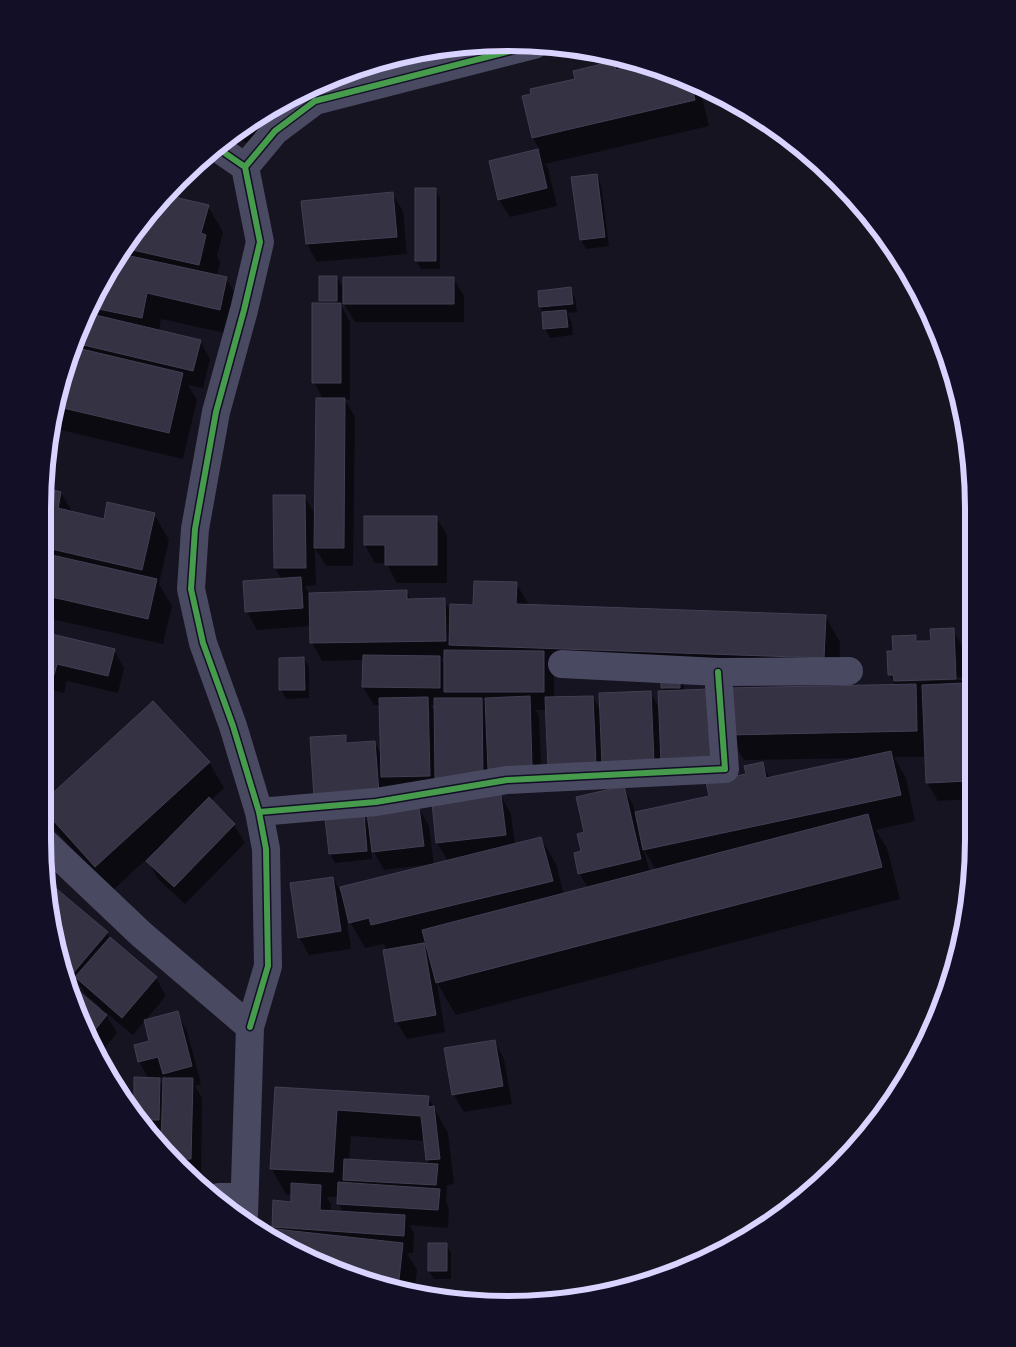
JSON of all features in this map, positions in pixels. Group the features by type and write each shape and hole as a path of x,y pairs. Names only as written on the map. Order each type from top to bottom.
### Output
{"street":[{"path":"245,167 275,131 315,101 510,51"},
{"path":"223,152 245,167 260,242 244,310 216,412 195,529 191,589 203,644 233,726 259,812 266,849 268,966 250,1027 236,1203"},
{"path":"562,664 718,672 849,671"},
{"path":"259,812 376,802 507,780 725,769 718,672"},
{"path":"51,849 141,934 250,1027"}],"building":[{"path":"608,63 615,64 616,70 626,67 655,75 683,86 693,90 695,100 532,138 522,96 531,94 530,89 575,79 573,71"},
{"path":"538,149 547,188 498,200 489,161"},
{"path":"597,174 605,237 580,240 571,177"},
{"path":"415,188 436,188 436,261 415,261"},
{"path":"393,192 397,237 306,244 301,201"},
{"path":"174,197 209,205 201,233 206,235 199,265 131,250"},
{"path":"127,255 227,277 220,310 147,293 142,318 97,309"},
{"path":"319,276 337,276 337,301 319,301"},
{"path":"343,277 454,277 454,304 343,304"},
{"path":"571,287 573,304 539,307 538,291"},
{"path":"312,303 341,303 341,383 312,383"},
{"path":"566,310 568,327 543,329 542,312"},
{"path":"94,315 201,340 193,371 81,345"},
{"path":"80,349 183,373 169,433 63,408"},
{"path":"316,398 345,398 344,548 314,548"},
{"path":"52,489 61,492 58,508 104,519 107,502 155,513 142,570 51,549"},
{"path":"273,495 305,495 306,568 274,568"},
{"path":"364,516 437,516 437,565 385,565 385,545 364,545"},
{"path":"51,555 157,579 148,619 51,597"},
{"path":"301,577 303,608 245,612 243,581"},
{"path":"474,581 517,582 516,604 826,615 824,658 449,645 450,604 473,605"},
{"path":"407,590 407,599 445,598 446,641 310,643 309,593"},
{"path":"954,628 956,679 894,681 893,675 888,675 887,651 893,651 892,636 916,635 916,641 931,641 930,629"},
{"path":"51,634 115,649 108,676 57,664 54,675 51,674"},
{"path":"444,650 544,651 544,692 444,692"},
{"path":"363,655 440,656 440,688 362,687"},
{"path":"304,657 305,690 279,690 279,658"},
{"path":"661,675 680,675 680,688 661,688"},
{"path":"964,683 965,781 926,783 922,685"},
{"path":"916,684 917,731 728,735 727,688"},
{"path":"710,689 713,760 661,762 658,691"},
{"path":"651,691 654,762 602,764 599,693"},
{"path":"530,696 532,767 488,769 485,698"},
{"path":"593,696 596,766 548,768 545,697"},
{"path":"428,697 430,776 381,777 379,698"},
{"path":"434,698 482,698 483,778 435,778"},
{"path":"153,701 210,762 95,867 51,818 51,795"},
{"path":"346,735 346,743 375,741 379,793 314,797 310,737"},
{"path":"891,751 901,795 643,850 635,812 709,796 706,782 746,774 744,766 763,762 766,778"},
{"path":"624,786 641,859 578,874 574,853 581,851 577,834 584,832 576,797"},
{"path":"501,795 506,835 436,843 432,803"},
{"path":"209,797 235,824 174,887 146,861"},
{"path":"419,807 424,846 372,852 367,812"},
{"path":"364,814 367,851 329,854 325,818"},
{"path":"868,814 882,867 436,983 422,930"},
{"path":"541,837 553,881 371,925 369,918 349,923 340,887"},
{"path":"333,877 341,931 298,938 290,883"},
{"path":"54,886 108,932 74,972 70,969 60,928"},
{"path":"110,937 157,977 122,1018 75,977"},
{"path":"424,943 436,1015 395,1022 383,950"},
{"path":"76,989 107,1015 94,1031"},
{"path":"178,1011 192,1066 163,1074 158,1057 138,1062 134,1045 149,1041 144,1020"},
{"path":"495,1040 503,1086 452,1095 444,1048"},
{"path":"134,1077 160,1078 159,1120 148,1120 134,1101"},
{"path":"163,1078 193,1078 191,1159 182,1159 161,1136"},
{"path":"275,1087 429,1096 428,1107 434,1106 440,1159 426,1160 421,1116 337,1110 333,1172 270,1169"},
{"path":"344,1159 438,1164 436,1185 343,1180"},
{"path":"338,1182 440,1189 438,1210 337,1204"},
{"path":"291,1183 321,1185 320,1210 405,1215 404,1236 272,1227 273,1200 291,1202"},
{"path":"269,1228 403,1243 399,1282 361,1272 333,1261 306,1249"},
{"path":"428,1243 447,1243 447,1271 428,1271"}],"cycle path":[{"path":"245,167 275,131 315,101 510,51"},
{"path":"223,152 245,167 260,242 244,310 216,412 195,529 191,589 203,643 233,726 259,812 266,849 268,966 250,1027"},
{"path":"259,812 376,802 507,780 725,769 718,672"}]}
